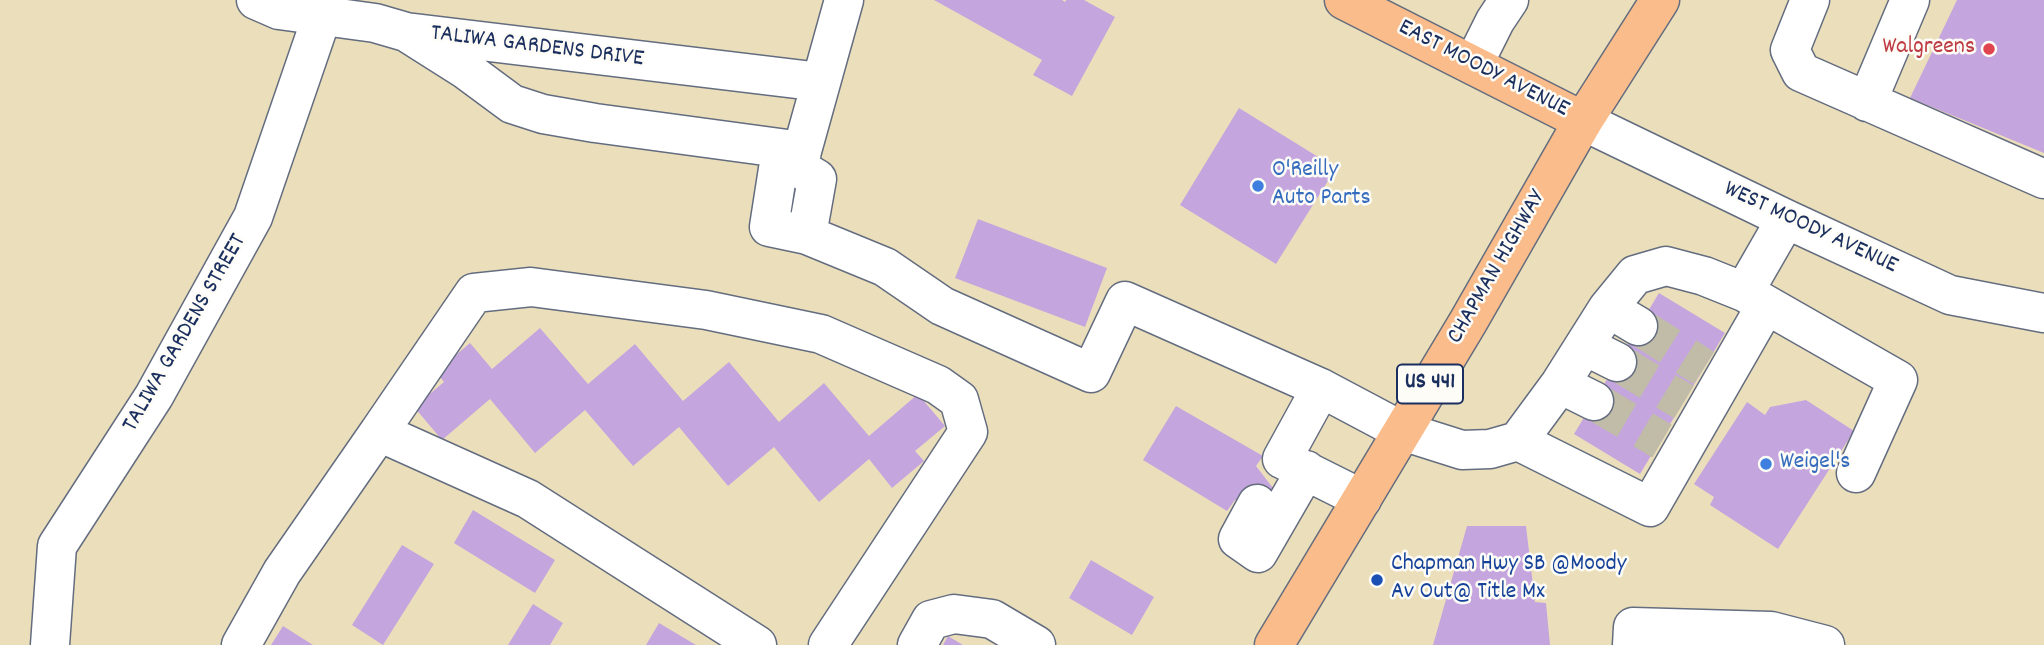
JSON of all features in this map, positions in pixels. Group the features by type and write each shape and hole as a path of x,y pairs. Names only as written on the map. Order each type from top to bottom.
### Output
{"main road":[{"name":"EAST MOODY AVENUE","path":"1344,0 1583,121"},
{"name":"CHAPMAN HIGHWAY","path":"1274,645 1468,322 1583,121 1660,0"}],"street":[{"name":"TALIWA GARDENS DRIVE","path":"256,0 279,10 375,23 406,32 821,82"},
{"path":"800,160 845,0"},
{"path":"1473,65 1509,0"},
{"path":"1810,0 1790,50 1801,72 2044,179"},
{"path":"1867,102 1910,0"},
{"name":"TALIWA GARDENS STREET","path":"50,645 57,547 154,396 253,217 322,16"},
{"path":"406,32 512,104 595,123 800,160 817,179 807,235 885,267 942,306 1091,373 1125,301 1321,388 1402,431 1462,450 1490,449 1518,441 1560,384 1601,354 1623,317 1635,275 1666,267 1704,276 1755,299 1898,380 1856,473"},
{"name":"WEST MOODY AVENUE","path":"1583,121 1950,295 2044,313"},
{"path":"1518,441 1650,507 1672,447 1755,299 1786,219"},
{"path":"241,645 282,572 474,293 531,287 706,310 821,334 938,385 959,400 968,432 828,645"},
{"path":"1560,384 1594,401"},
{"path":"1321,388 1278,479 1362,499"},
{"path":"379,432 528,499 757,645"},
{"path":"917,645 931,620 954,614 992,619 1036,645"},
{"path":"1633,636 1771,631 1825,645"}],"building":[{"path":"934,0 1084,0 1115,17 1072,96 1033,75 1042,60"},
{"name":"Walgreens","path":"1957,0 2044,0 2044,153 1910,98"},
{"name":"O'Reilly Auto Parts","path":"1239,108 1336,168 1276,264 1180,205"},
{"path":"978,219 1107,268 1085,327 955,278"},
{"path":"1659,293 1725,333 1640,474 1574,434"},
{"path":"540,328 588,384 635,344 683,401 729,362 779,422 824,383 869,436 918,394 945,426 915,451 924,461 892,488 869,459 819,502 774,447 728,486 679,427 633,466 585,410 535,453 490,399 442,440 414,407 444,382 436,372 470,343 492,369"},
{"path":"1806,400 1854,431 1778,549 1710,505 1714,497 1694,484 1747,402 1765,415 1770,407"},
{"path":"1176,406 1263,456 1256,466 1276,492 1267,507 1235,500 1227,511 1143,460"},
{"path":"473,510 555,560 535,593 454,543"},
{"path":"1467,526 1526,526 1535,602 1546,603 1550,645 1433,645"},
{"path":"402,545 434,564 383,645 352,625"},
{"path":"1091,560 1154,597 1132,635 1069,598"},
{"path":"533,604 563,623 550,645 508,645"},
{"path":"659,623 696,645 646,645"},
{"path":"283,626 313,645 271,645"},
{"path":"948,636 963,645 943,645"}],"tunnel":[{"path":"1638,326 1704,368"},
{"path":"1617,362 1684,402"},
{"path":"1594,401 1662,441"}],"place":[{"name":"Walgreens","path":"1989,49"},
{"name":"O'Reilly Auto Parts","path":"1258,186"},
{"name":"Weigel's","path":"1766,464"},
{"name":"Chapman Hwy SB @Moody Av Out@ Title Mx","path":"1377,580"}]}
